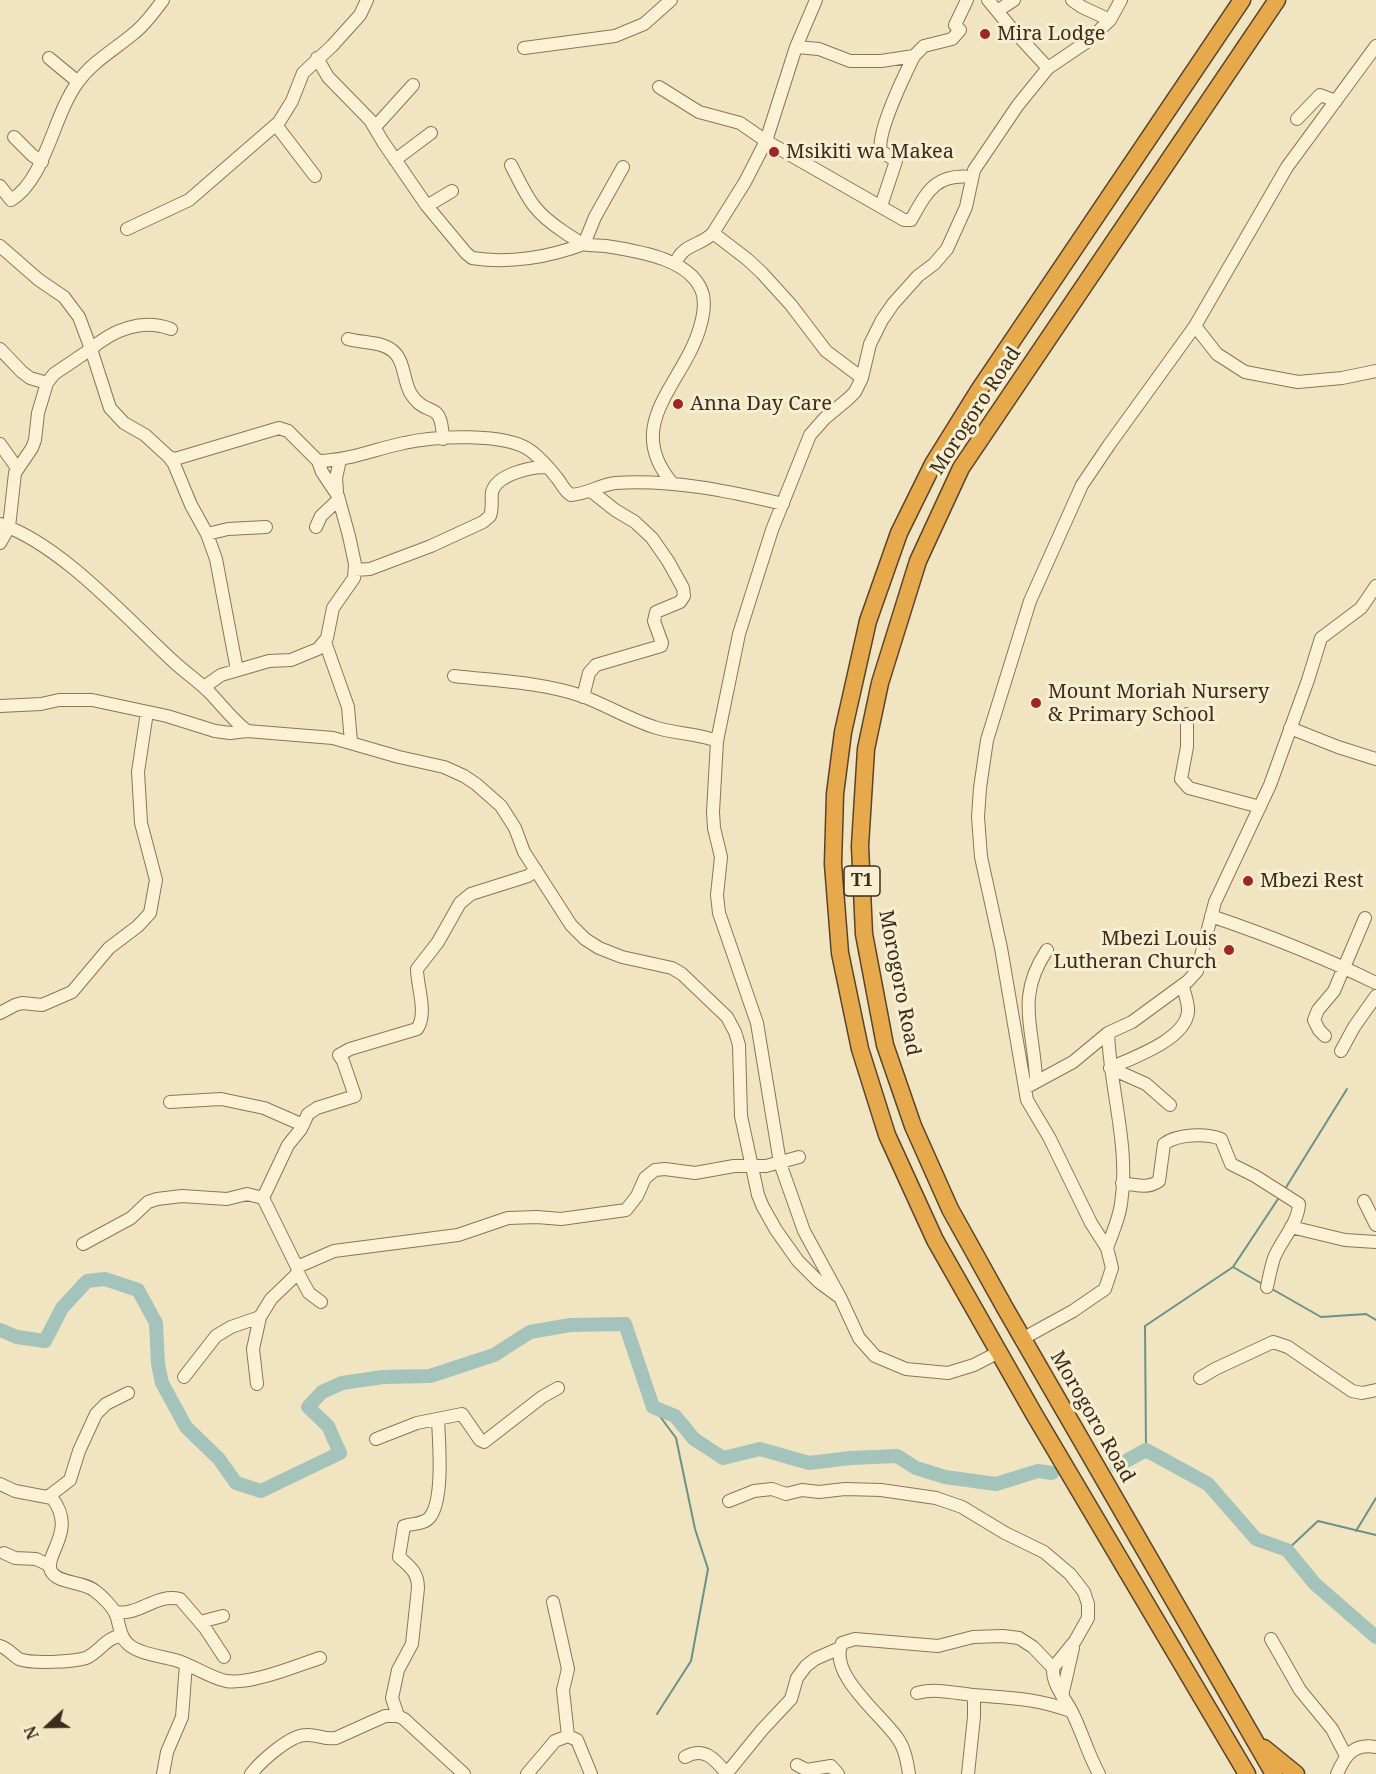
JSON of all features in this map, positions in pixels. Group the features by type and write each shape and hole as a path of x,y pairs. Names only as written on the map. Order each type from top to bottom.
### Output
{"highway":[{"name":"Morogoro Road","path":"1242,0 979,390 933,464 899,533 868,621 843,732 835,794 833,864 840,953 860,1049 887,1135 935,1240 1247,1774"},
{"name":"Morogoro Road","path":"1274,1774 1022,1339 950,1209 913,1126 885,1045 864,934 860,846 866,749 880,683 918,561 961,468 1277,0"},
{"path":"1254,1740 1296,1774"}],"street":[{"path":"127,229 182,205 276,125 285,114 303,72 332,46 360,15 367,0"},
{"path":"524,48 615,36 644,24 671,0"},
{"path":"676,264 686,248 710,237 745,182 766,141 796,47 816,0"},
{"path":"881,206 896,161 880,151 879,146 887,119 914,56 924,46 952,39 958,34 960,30 956,25 957,18 967,0"},
{"path":"988,0 1048,68"},
{"path":"997,11 1014,0"},
{"path":"1072,0 1110,20"},
{"path":"0,186 11,200 31,181 78,82 100,58 134,34 158,2"},
{"path":"999,1352 974,1365 948,1373 906,1369 875,1356 859,1338 840,1297 804,1231 780,1163 757,1023 719,913 717,895 721,857 712,812 717,741 740,634 772,530 810,435 825,418 848,399 862,378 870,344 893,304 913,281 941,258 951,242 966,207 972,177 1018,105 1048,68 1088,41 1110,20 1119,2"},
{"path":"1022,1339 1073,1311 1105,1289 1112,1268 1107,1248 1091,1223 1049,1137 1030,1108 1030,1085 981,857 978,817 987,740 1030,601 1082,485 1195,326 1287,167 1376,46"},
{"path":"796,47 819,49 858,62 914,56"},
{"path":"49,58 78,82"},
{"path":"317,58 328,77 370,120 427,206 472,258 527,258 555,254 584,244 629,250 676,264 696,279 703,294 704,304 698,335 655,420 651,444 664,474 673,484"},
{"path":"375,127 413,85"},
{"path":"659,87 699,112 740,123 766,141 904,220 909,221 928,191 936,183 950,178 972,177"},
{"path":"1298,119 1320,95 1336,101"},
{"path":"276,125 315,176"},
{"path":"395,160 431,133"},
{"path":"14,137 42,162"},
{"path":"511,165 532,205 540,214 584,244"},
{"path":"584,244 595,217 623,167"},
{"path":"427,206 452,191"},
{"path":"713,233 755,266 791,305 826,351 862,378"},
{"path":"0,246 64,297 79,317 110,408 119,420 154,442 174,464 191,505 207,534 216,559 237,670"},
{"path":"0,543 15,473 32,448 46,383 54,374 105,338 134,326 156,325 171,329"},
{"path":"1195,326 1217,354 1245,372 1298,382 1376,372"},
{"path":"348,339 375,343 392,350 399,358 409,392 418,403 437,412 441,417 443,439"},
{"path":"0,349 30,378 46,383"},
{"path":"169,457 181,458 279,428 288,431 318,461 322,472 338,497"},
{"path":"318,461 340,460 416,440 486,437 507,440 531,451 571,495 616,483 673,484 755,497 783,504"},
{"path":"0,444 17,468"},
{"path":"204,687 218,676 269,661 291,660 318,649 325,642 333,608 354,578 355,570 352,547 338,497 336,478 340,460"},
{"path":"355,570 376,567 431,546 483,522 490,516 492,493 501,481 521,470 546,467"},
{"path":"583,697 589,673 596,665 661,646 654,621 656,612 680,602 684,596 683,588 668,561 651,538 635,522 591,491"},
{"path":"316,527 321,516 338,497"},
{"path":"4,526 29,536 70,567 130,618 247,731"},
{"path":"207,534 228,529 266,527"},
{"path":"1030,1085 1073,1062 1107,1034 1132,1022 1197,971 1215,902 1260,807 1308,680 1321,638 1361,608 1376,586"},
{"path":"325,642 348,707 351,742"},
{"path":"454,676 535,683 583,697 652,726 717,741"},
{"path":"0,706 83,700 147,712 214,731 299,734 351,742 399,757 444,767 476,784 501,806 515,828 524,852 571,925 585,939 599,948 622,957 672,968 682,974 727,1017 739,1045 740,1106 758,1195 776,1230 805,1268 840,1297"},
{"path":"0,1013 22,1003 42,1005 72,992 105,952 138,926 150,913 156,880 141,823 138,784 147,712"},
{"path":"1187,714 1187,747 1181,779 1184,783 1196,790 1260,807"},
{"path":"1290,728 1376,759"},
{"path":"263,1198 288,1145 310,1111 355,1096 339,1055 350,1049 414,1031 419,1027 421,1012 417,969 443,934 460,903 471,894 530,875 536,870"},
{"path":"1211,916 1255,931 1376,983"},
{"path":"1325,1036 1314,1020 1317,1010 1334,991 1365,918"},
{"path":"1030,1085 1035,1063 1027,1011 1028,997 1032,978 1047,950"},
{"path":"1110,1068 1155,1047 1180,1029 1188,1012 1182,985"},
{"path":"1341,1051 1354,1027 1376,996"},
{"path":"1107,1034 1123,1149 1121,1204 1107,1248"},
{"path":"1110,1068 1146,1084 1170,1105"},
{"path":"170,1102 221,1099 264,1108 303,1125"},
{"path":"1122,1183 1153,1186 1159,1181 1164,1144 1168,1140 1213,1136 1221,1139 1231,1164 1246,1170 1297,1201 1299,1209 1275,1257 1267,1287"},
{"path":"257,1384 253,1354 260,1317 271,1299 298,1270 334,1251 458,1235 514,1217 561,1219 626,1210 637,1196 645,1178 655,1170 695,1173 734,1166 766,1166 799,1157"},
{"path":"83,1244 131,1218 148,1202 158,1199 182,1196 227,1199 247,1194 263,1198"},
{"path":"263,1198 309,1293 321,1302"},
{"path":"1364,1201 1376,1225"},
{"path":"1291,1227 1345,1240 1376,1242"},
{"path":"183,1377 216,1336 231,1327 260,1317"},
{"path":"1200,1378 1273,1342 1288,1347 1352,1391 1362,1393 1376,1390"},
{"path":"376,1439 417,1423 463,1414 480,1440 484,1442 542,1397 558,1388"},
{"path":"49,1496 70,1480 79,1451 96,1414 106,1404 128,1393"},
{"path":"398,1716 392,1698 398,1670 412,1644 418,1588 418,1580 414,1571 399,1557 400,1542 405,1525 424,1522 433,1510 440,1461 438,1420"},
{"path":"0,1484 15,1491 49,1496 58,1506 62,1520 61,1533 50,1565 51,1571 57,1578 94,1589 116,1612 122,1636 133,1647 186,1664 225,1680 234,1681 268,1674 320,1658"},
{"path":"729,1501 754,1491 772,1490 786,1494 802,1490 819,1492 845,1489 881,1490 936,1498 962,1507 1010,1536 1044,1552 1070,1574 1084,1592 1088,1604 1088,1618 1075,1641 1053,1668"},
{"path":"4,1554 15,1558 36,1559 50,1565"},
{"path":"116,1612 126,1614 155,1601 176,1598 183,1601 224,1657"},
{"path":"553,1602 568,1669 563,1687 568,1736"},
{"path":"200,1622 223,1616"},
{"path":"685,1757 694,1752 703,1753 714,1759 727,1773 789,1701 797,1678 806,1666 815,1659 840,1648 844,1642 855,1639 938,1646 973,1637 1003,1635 1019,1638 1034,1647 1053,1668 1054,1679 1071,1711 1098,1774"},
{"path":"0,1646 6,1647 17,1658 27,1661 72,1660 87,1658 114,1636 122,1636"},
{"path":"1271,1639 1300,1689 1332,1729 1346,1756"},
{"path":"1062,1696 1075,1641"},
{"path":"840,1648 841,1664 849,1680 870,1708 899,1739 909,1774"},
{"path":"163,1774 168,1752 183,1711 186,1664"},
{"path":"916,1693 932,1690 1034,1700 1071,1711"},
{"path":"968,1774 974,1695"},
{"path":"251,1774 259,1763 300,1736 336,1738 385,1716 398,1716 404,1719 465,1774"},
{"path":"527,1774 555,1741 568,1736 578,1740 591,1774"},
{"path":"1337,1774 1346,1756 1358,1747 1376,1746"},
{"path":"797,1765 807,1770 831,1766 838,1774"}],"waterway":[{"path":"1285,1189 1347,1089"},
{"path":"1146,1450 1145,1326 1233,1267 1280,1196"},
{"path":"1233,1267 1264,1285"},
{"path":"0,1330 17,1337 45,1341 62,1308 87,1281 105,1279 138,1290 156,1323 158,1364 162,1383 186,1427 219,1459 236,1483 261,1491 340,1453 328,1426 308,1407 322,1392 342,1383 383,1377 430,1376 494,1355 530,1332 570,1325 625,1324 653,1407 675,1416 694,1439 723,1458 760,1449 809,1463 897,1456 916,1468 945,1477 996,1484 1038,1471 1052,1473"},
{"path":"1272,1289 1321,1317 1366,1314 1376,1320"},
{"path":"653,1407 676,1438 695,1529 708,1569 691,1661 657,1714"},
{"path":"1117,1466 1146,1450 1208,1484 1256,1539 1287,1550 1315,1584 1376,1637"},
{"path":"1356,1531 1376,1498"},
{"path":"1287,1550 1318,1521 1376,1535"}],"place":[{"name":"Mira Lodge","path":"985,34"},
{"name":"Msikiti wa Makea","path":"774,152"},
{"name":"Anna Day Care","path":"678,404"},
{"name":"Mount Moriah Nursery & Primary School","path":"1036,703"},
{"name":"Mbezi Rest","path":"1248,881"},
{"name":"Mbezi Louis Lutheran Church","path":"1229,950"}]}
